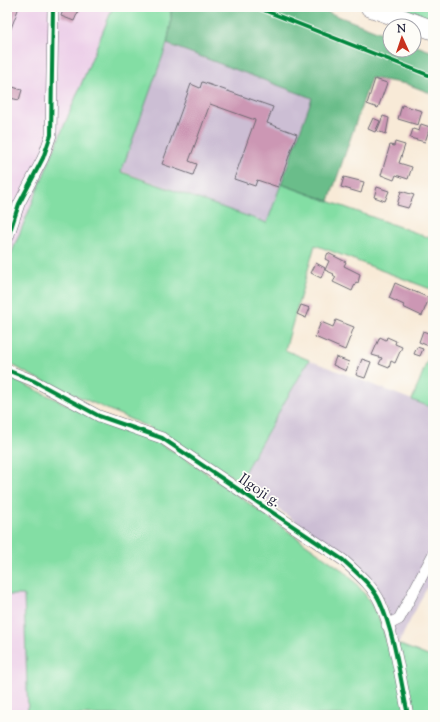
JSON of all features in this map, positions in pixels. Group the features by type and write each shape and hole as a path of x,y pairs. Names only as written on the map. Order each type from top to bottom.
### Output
{"highway":[{"path":"370,7 433,30"}],"street":[{"path":"7,240 19,204 43,158 51,135 53,7"},
{"name":"Ilgoji g.","path":"7,370 34,381 99,416 162,438 343,560 368,585 380,601 408,715"},
{"path":"387,625 399,620 433,555"}],"shaded area":[{"path":"7,7 113,7 7,264"},
{"path":"167,44 312,98 267,223 121,171"},
{"path":"309,360 433,408 433,576 398,644 384,604 349,560 239,481"},
{"path":"7,595 24,595 28,715 7,715"}],"green space":[{"path":"113,7 166,7 171,11 171,23 167,44 121,172 267,223 281,184 433,239 433,290 315,245 285,350 309,360 239,481 148,427 34,377 7,362 7,264"},
{"path":"166,7 314,7 382,33 382,58 422,58 422,48 433,52 433,94 407,84 371,78 329,201 281,184 312,98 167,44 171,23 171,11"},
{"path":"392,7 433,7 433,22"},
{"path":"433,346 433,408 412,400"},
{"path":"7,376 112,426 153,440 184,457 345,572 360,588 372,605 381,624 387,645 398,644 433,658 433,715 28,715 24,595 7,595"}],"building":[{"path":"7,7 19,7 7,39"},
{"path":"64,7 80,7 74,21 61,16"},
{"path":"375,79 387,83 378,108 367,104"},
{"path":"202,82 273,107 267,123 297,134 278,187 257,180 255,186 234,179 255,120 210,104 189,161 197,164 193,175 162,164 191,84 200,88"},
{"path":"13,87 22,90 19,100 10,98"},
{"path":"402,105 422,111 418,125 398,119"},
{"path":"383,116 389,118 386,134 377,131"},
{"path":"373,118 380,121 375,132 368,129"},
{"path":"421,124 430,127 425,142 410,138 413,129 419,131"},
{"path":"395,142 405,145 399,163 412,167 408,179 396,175 394,180 381,175 390,145 394,146"},
{"path":"344,177 364,182 361,193 341,187"},
{"path":"377,187 389,191 385,201 374,197"},
{"path":"401,191 414,195 408,208 397,205"},
{"path":"328,253 346,262 344,266 360,274 358,283 356,282 352,291 333,282 336,277 333,275 334,274 325,270 329,261 325,259"},
{"path":"316,263 325,268 321,278 311,273"},
{"path":"395,283 429,298 422,316 389,298"},
{"path":"301,305 310,308 306,318 297,314"},
{"path":"336,320 354,327 345,350 315,337 321,322 333,327"},
{"path":"423,331 433,335 431,347 419,342"},
{"path":"380,337 386,340 387,337 396,341 395,344 402,347 395,363 391,361 389,368 379,364 382,358 372,355"},
{"path":"417,347 423,349 420,356 414,354"},
{"path":"336,357 349,362 346,371 333,365"},
{"path":"362,359 371,362 365,378 356,375"}],"cycle path":[{"path":"7,240 19,204 43,158 51,135 53,7"},
{"path":"256,7 433,77"},
{"path":"7,370 34,381 99,416 162,438 343,560 369,585 380,602 390,629 397,657 408,715"}]}
